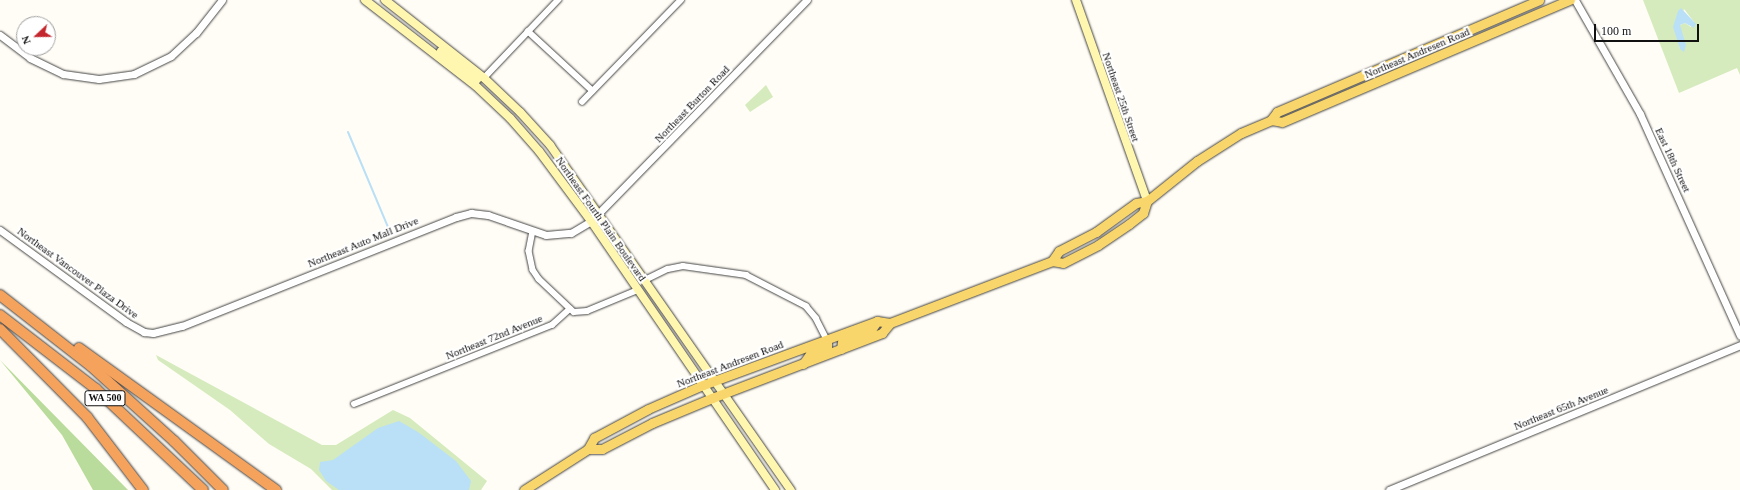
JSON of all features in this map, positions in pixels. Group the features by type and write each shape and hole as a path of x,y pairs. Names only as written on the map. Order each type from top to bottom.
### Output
{"highway":[{"name":"WA 500","path":"0,295 38,323 138,408 223,490"},
{"name":"WA 500","path":"0,315 96,389 203,490"},
{"path":"38,323 64,337 276,490"},
{"path":"0,329 87,418 143,490"}],"main road":[{"name":"Northeast Fourth Plain Boulevard","path":"365,0 419,40 476,86 510,118 557,174 591,221 775,490"},
{"name":"Northeast Fourth Plain Boulevard","path":"384,0 484,78 537,130 599,213 791,490"},
{"name":"Northeast 25th Street","path":"1076,0 1147,201"},
{"name":"Northeast Andresen Road","path":"524,490 588,449 594,438 604,432 648,409 703,385 716,382 877,321 890,323 1052,261 1063,263 1109,238 1143,213 1147,201 1212,151 1241,133 1271,120 1277,112 1538,0"},
{"name":"Northeast Andresen Road","path":"1271,120 1282,122 1570,0"},
{"path":"419,40 428,42 477,79 484,78"},
{"path":"841,349 842,342 871,330 877,321"},
{"name":"Northeast Andresen Road","path":"588,449 602,449 652,422 882,333 890,323"},
{"path":"803,364 810,354 827,347 827,340"}],"street":[{"path":"0,35 30,58 63,74 100,79 134,74 171,56 196,33 222,0"},
{"path":"484,78 558,0"},
{"path":"582,102 681,0"},
{"name":"Northeast Burton Road","path":"591,221 807,0"},
{"name":"East 18th Street","path":"1575,0 1640,114 1740,335"},
{"path":"528,31 593,91"},
{"name":"Northeast Auto Mall Drive","path":"144,332 166,332 451,218 471,213 488,215 546,235 562,235 581,228 591,221"},
{"name":"Northeast Vancouver Plaza Drive","path":"0,230 126,322 144,332"},
{"path":"533,231 529,251 533,270 570,309 582,312 638,290"},
{"path":"645,280 668,269 683,266 746,275 806,306 816,318 827,340"},
{"name":"Northeast 72nd Avenue","path":"354,404 552,325 570,309"},
{"name":"Northeast 65th Avenue","path":"1389,490 1740,345"}],"green space":[{"path":"1643,0 1740,0 1740,75 1737,68 1679,93","holes":["1684,9 1694,22 1691,27 1685,23 1680,25 1680,49 1676,33"]},
{"path":"766,85 773,97 750,112 745,105"},
{"path":"156,355 322,445 336,445 393,410 410,418 487,481 481,490 332,490 311,469 269,444 230,410 158,360"},
{"path":"0,360 128,490 93,490 62,435"}],"water":[{"path":"1681,8 1696,24 1694,28 1685,23 1680,25 1686,45 1684,52 1680,49 1673,27 1678,11"},
{"path":"399,421 418,432 456,461 471,481 469,490 339,490 326,481 319,470 320,462 333,460 378,428"}],"waterway":[{"path":"348,132 388,227"}]}
